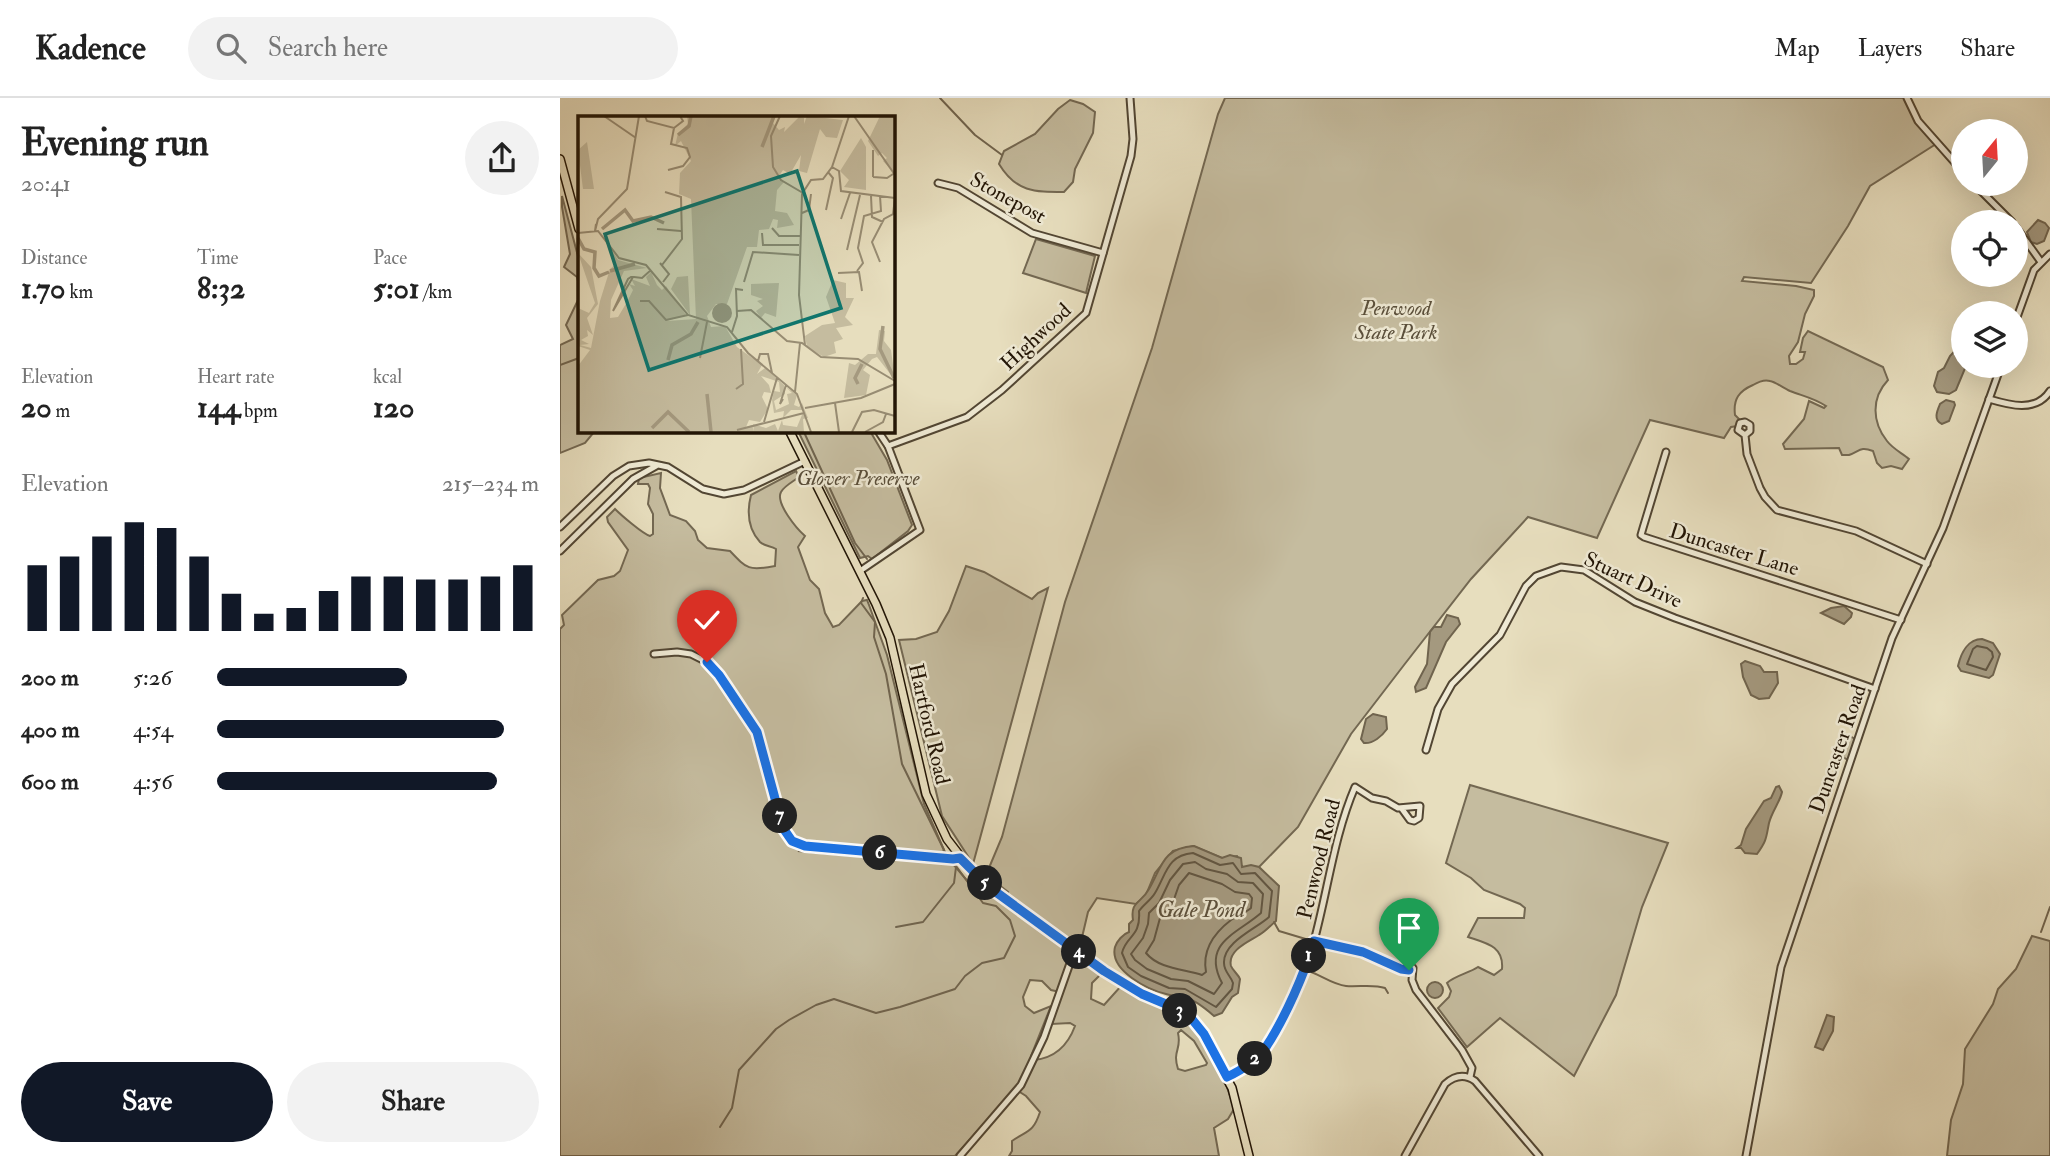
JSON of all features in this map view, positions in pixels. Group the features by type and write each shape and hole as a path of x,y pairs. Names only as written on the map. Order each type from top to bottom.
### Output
{"main road":[{"path":"560,159 578,225"},
{"name":"Hartford Road","path":"790,432 876,604 897,662 926,794 941,829 960,858 989,887 1104,971 1142,994 1191,1018 1204,1034 1227,1077 1249,1156"}],"street":[{"name":"Highwood","path":"888,446 967,417 1012,381 1086,313 1131,156 1133,139 1130,98"},
{"path":"1907,98 1919,121 1951,158"},
{"name":"Stonepost","path":"938,183 958,188 1032,233 1103,253"},
{"path":"1986,196 2000,210"},
{"path":"2028,244 2041,262"},
{"path":"2022,301 2029,279 2050,254"},
{"name":"Duncaster Road","path":"1746,1156 1782,967 1875,689 1901,620 1956,493 1997,378"},
{"path":"1989,399 2012,406 2026,406 2048,396 2050,391"},
{"path":"860,571 920,530 888,446 879,432"},
{"path":"1745,435 1747,454 1760,488 1765,498 1777,510 1856,531 1927,564"},
{"name":"Duncaster Lane","path":"1666,452 1642,536 1901,620"},
{"path":"560,527 624,468 640,464 677,471 703,489 724,494 744,490 805,461"},
{"path":"560,551 633,479 656,466"},
{"path":"587,501 598,512"},
{"name":"Stuart Drive","path":"1426,750 1438,709 1451,684 1500,635 1526,586 1536,576 1561,567 1584,570 1635,602 1674,618 1875,689"},
{"path":"653,654 691,654 707,662 719,675 757,732 783,828 792,841 805,846 960,858"},
{"name":"Penwood Road","path":"1227,1077 1249,1064 1266,1048 1300,979 1314,941 1345,814 1355,786 1372,798 1402,808"},
{"path":"1314,941 1363,952 1406,971 1413,968 1412,979 1416,990 1463,1050 1472,1068 1470,1077"},
{"path":"960,1156 1021,1085 1044,1037 1075,949"},
{"path":"1405,1156 1445,1084 1455,1077 1470,1077 1539,1156"}],"green space":[{"name":"Penwood State Park","path":"1225,98 1907,98 1936,144 1870,186 1811,283 1744,277 1742,281 1814,290 1798,342 1789,356 1790,364 1796,364 1803,359 1805,352 1800,352 1803,338 1808,331 1883,367 1888,380 1876,402 1878,426 1889,444 1909,459 1902,469 1891,466 1882,468 1873,451 1869,450 1842,455 1839,448 1785,449 1783,444 1804,419 1809,401 1824,408 1826,406 1768,380 1748,387 1738,396 1735,415 1742,422 1731,427 1724,438 1650,420 1597,538 1528,517 1471,579 1404,665 1351,734 1298,827 1259,867 1242,867 1237,856 1222,858 1193,846 1173,851 1155,873 1146,895 1136,904 1097,898 1088,912 1079,950 1006,900 1008,892 986,875 1002,837 1065,602 1152,348 1218,114"},
{"path":"1070,100 1095,112 1093,133 1075,169 1073,182 1064,192 1035,191 1019,185 999,164 1004,151 1035,134"},
{"path":"562,196 578,256 578,281 577,277 564,267 570,254"},
{"path":"1036,239 1095,256 1086,293 1023,273"},
{"path":"578,300 578,432 594,432 585,443 560,453 560,345 573,339 566,325"},
{"name":"Glover Preserve","path":"798,432 871,432 887,460 912,525 872,559 868,556 860,558"},
{"path":"796,471 799,477 782,490 781,503 792,522 805,536 798,547 810,580 819,589 825,613 833,627 839,625 862,601 867,600 887,655 924,804 944,850 942,853 803,842 799,851 953,864 970,884 992,895 1099,972 1099,976 1092,983 1091,999 1104,1005 1121,986 1181,1014 1190,1021 1206,1044 1220,1071 1234,1109 1228,1119 1214,1128 1219,1156 1009,1156 1012,1141 1032,1128 1040,1112 1026,1096 1015,1089 955,1156 560,1156 562,615 598,580 614,576 620,571 628,550 608,522 607,517 615,509 642,532 650,536 653,534 653,514 648,504 650,488 648,484 638,484 639,478 661,473 660,488 670,515 686,521 695,531 698,540 707,548 730,551 749,567 775,566 776,549 760,542 751,526 751,495","holes":["1030,980 1042,981 1051,990 1060,992 1052,1024 1070,1023 1075,1026 1060,1049 1048,1057 1034,1060 1031,1056 1051,1006 1034,1013 1025,1006 1023,997","1181,1030 1194,1041 1206,1065 1185,1071 1178,1069 1176,1058 1178,1033"]},
{"path":"966,566 984,572 1032,599 1048,588 973,864 942,816 899,640 916,639 937,632 949,611"},
{"path":"1848,735 1855,739 1848,760 1838,754 1842,738"},
{"path":"1470,785 1668,843 1642,907 1616,995 1574,1076 1500,1018 1467,1047 1438,1008 1449,997 1451,991 1447,983 1450,981 1478,967 1494,975 1502,969 1497,950 1468,937 1478,918 1524,918 1525,908 1520,904 1484,890 1471,878 1446,863"},
{"path":"2032,936 2050,941 2050,1156 1947,1156 1951,1120 1963,1084 1965,1049 1993,1004 1998,989 2016,969"}],"water":[{"path":"2038,220 2049,228 2044,241 2037,244 2031,242 2028,231"},
{"path":"1950,356 1951,378 1961,378 1956,390 1949,394 1937,392 1934,386 1938,372 1944,368"},
{"path":"1946,400 1954,402 1955,405 1949,421 1942,424 1937,420 1937,412 1940,404"},
{"path":"1844,606 1852,613 1844,624 1821,613 1831,608"},
{"path":"1447,615 1458,618 1460,624 1446,642 1426,688 1416,692 1415,687 1427,664 1430,632 1434,627 1441,627"},
{"path":"1982,639 1993,643 2000,654 1993,675 1989,678 1961,671 1958,666 1966,648 1973,641"},
{"path":"1745,661 1760,666 1764,672 1777,672 1778,683 1769,698 1759,699 1751,695 1743,677 1741,664"},
{"path":"1373,714 1386,717 1387,729 1377,739 1364,743 1361,739 1366,719"},
{"path":"1779,786 1782,792 1770,819 1764,842 1757,854 1745,853 1741,848 1737,848 1741,845 1746,829 1764,801 1771,798"},
{"name":"Gale Pond","path":"1194,846 1222,858 1230,855 1241,858 1242,867 1259,867 1279,886 1276,921 1232,955 1231,966 1240,979 1238,993 1232,997 1222,1013 1214,1016 1191,999 1159,992 1141,984 1124,971 1115,956 1117,942 1129,932 1133,909 1146,894 1164,860 1175,850"},
{"path":"1435,982 1441,984 1441,996 1435,998 1429,996 1427,990 1429,984"},
{"path":"1827,1015 1834,1017 1833,1031 1823,1050 1815,1047"}],"waterway":[{"path":"940,98 975,135 1002,155"},
{"path":"560,365 578,358"},
{"path":"804,432 855,543 867,559"},
{"path":"863,598 861,603 875,622 874,637 886,674 902,764 945,852"},
{"path":"720,1127 732,1108 739,1070 776,1029 789,1020 816,1005 834,999 876,1013 900,1007 955,989 965,976 982,963 1004,958 1015,936 1010,920 996,906 983,903 956,866"},
{"path":"896,927 923,922 954,883 956,867"},
{"path":"2041,932 2050,907"},
{"path":"1274,922 1279,931 1309,940"},
{"path":"1309,971 1341,985 1381,987 1388,993"}],"route":[{"path":"707,662 719,675 757,732 783,828 792,841 805,846 960,858 989,887 1104,971 1142,994 1191,1018 1204,1034 1227,1077 1249,1064 1266,1048 1300,979 1314,941 1351,948 1409,970"}]}
